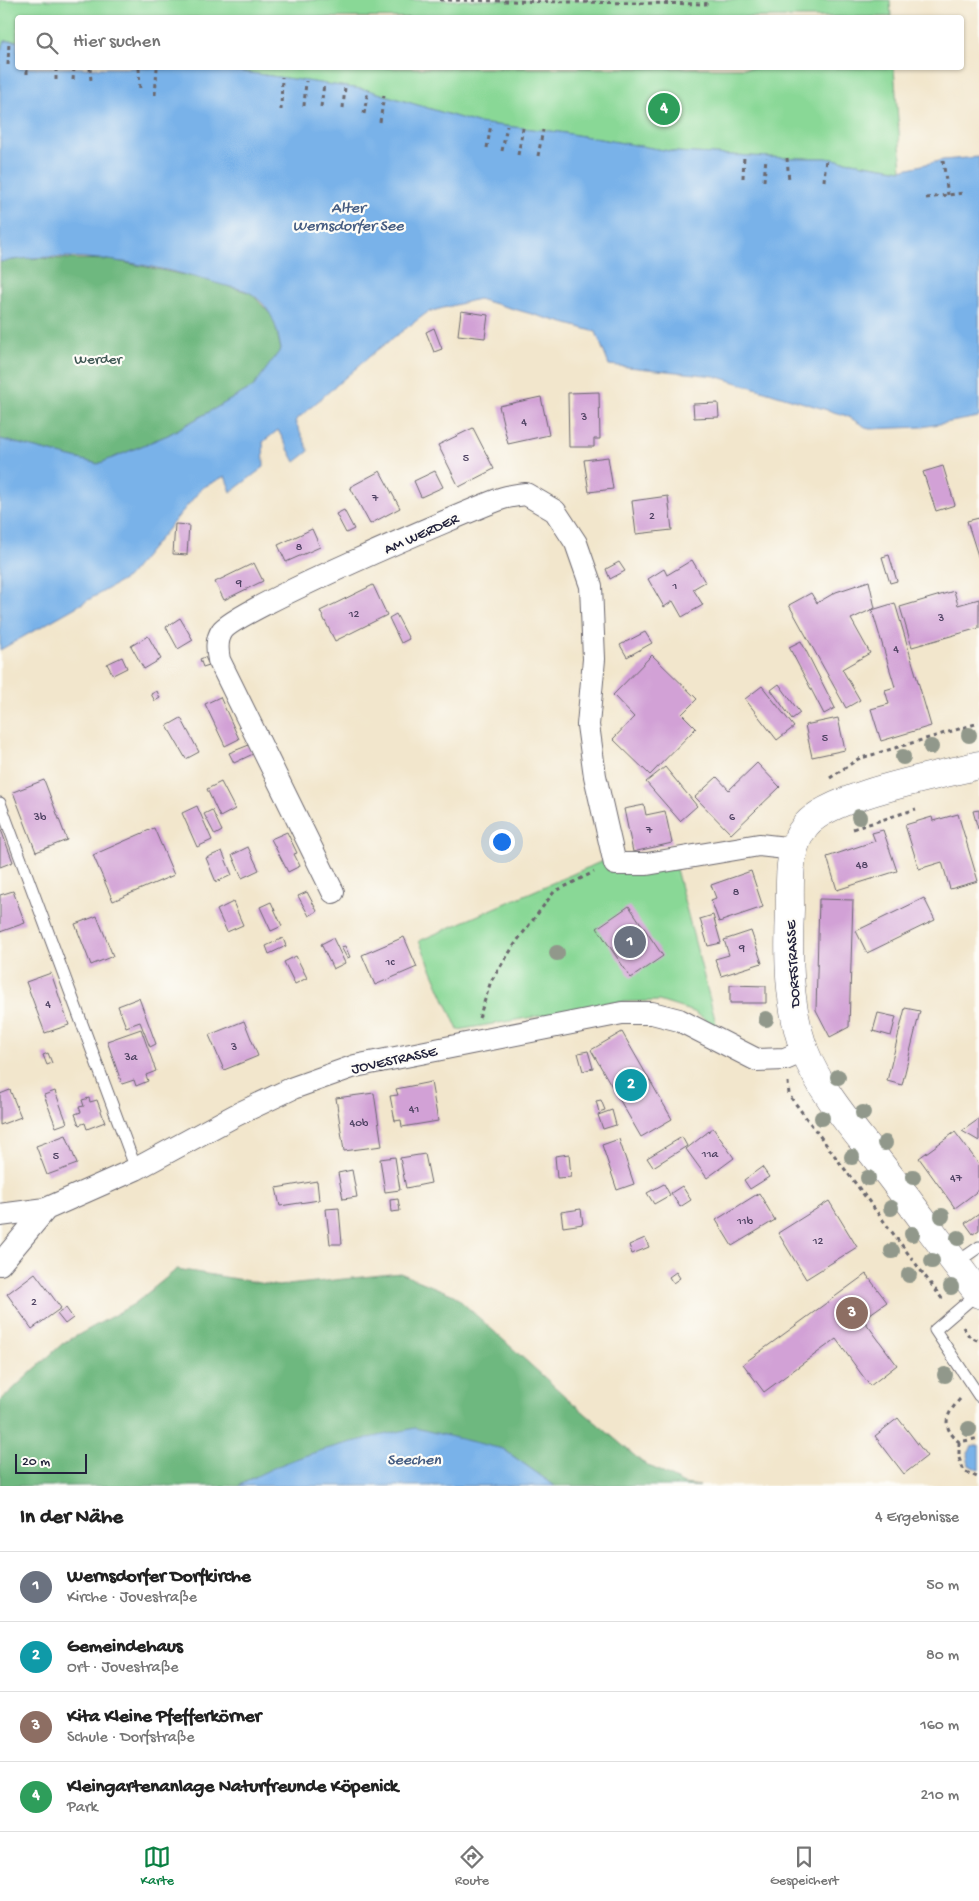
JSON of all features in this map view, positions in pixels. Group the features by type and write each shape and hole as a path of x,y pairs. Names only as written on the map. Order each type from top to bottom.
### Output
{"street":[{"name":"AM WERDER","path":"333,892 219,660 217,646 222,630 236,618 408,538 502,498 526,494 555,511 576,543 591,586 594,659 588,725 595,776 616,864"},
{"name":"DORFSTRASSE","path":"978,1293 848,1121 817,1076 794,1055 795,1015 790,974 791,876 795,848 806,825 834,805 979,765"},
{"path":"616,864 648,864 759,845 795,848"},
{"name":"JOVESTRASSE","path":"0,1215 46,1209 136,1169 236,1115 293,1088 355,1066 622,1014 652,1013 679,1020 757,1060 794,1055"},
{"path":"0,1264 46,1209"}],"lane":[{"path":"0,803 136,1169"},
{"path":"956,1263 979,1247"},
{"path":"977,1392 936,1330 978,1293"}],"path":[{"path":"440,0 706,2"},
{"path":"8,41 8,65"},
{"path":"56,70 56,80"},
{"path":"73,80 74,70"},
{"path":"90,70 91,81"},
{"path":"139,70 140,91"},
{"path":"155,95 157,70"},
{"path":"281,110 282,77"},
{"path":"304,106 306,81"},
{"path":"321,107 324,84"},
{"path":"342,108 344,87"},
{"path":"364,114 368,90"},
{"path":"380,122 384,95"},
{"path":"487,148 491,124"},
{"path":"502,151 507,126"},
{"path":"518,155 523,128"},
{"path":"538,156 542,130"},
{"path":"743,178 744,155"},
{"path":"764,181 766,157"},
{"path":"786,158 789,181"},
{"path":"824,181 826,158"},
{"path":"943,160 948,195"},
{"path":"926,198 963,194"},
{"path":"850,830 922,808"},
{"path":"471,1043 491,981 517,941 554,892 616,864"},
{"path":"794,1055 789,1095 954,1315"},
{"path":"977,1392 950,1410 946,1422 950,1434 959,1442 959,1458 964,1471 979,1478"},
{"path":"959,1442 979,1438"}],"green space":[{"path":"0,0 890,0 891,15 15,15 15,41 5,41 1,52"},
{"path":"230,70 894,70 902,170 826,158 787,158 675,152 559,132 477,123 368,90"},
{"name":"Werder","path":"27,258 112,260 204,279 251,293 274,318 281,350 253,387 168,435 98,464 0,439 0,262"},
{"path":"605,860 676,869 717,1027 694,1012 659,1001 620,1002 458,1030 419,941"},
{"path":"177,1269 278,1286 400,1273 454,1295 566,1397 642,1462 684,1484 700,1486 555,1486 503,1449 254,1477 239,1486 0,1486 0,1401 62,1344 134,1304"}],"water":[{"name":"Alter Wernsdorfer See","path":"5,41 15,41 15,70 230,70 368,90 477,123 559,132 675,152 787,158 826,158 901,170 943,160 979,157 979,417 922,427 869,429 847,416 715,376 609,365 596,332 478,299 428,312 377,350 295,421 309,451 295,462 278,430 263,442 264,467 231,492 225,476 202,488 127,578 0,650 0,439 98,464 168,435 253,387 281,349 275,325 265,306 252,294 240,289 193,276 111,260 55,257 27,258 0,262 0,52"},
{"name":"Seechen","path":"415,1428 503,1449 555,1486 239,1486 281,1465 303,1457 347,1443"},
{"path":"979,1445 978,1470 969,1465 967,1455 972,1447"}],"building":[{"path":"461,311 488,315 485,338 458,335"},
{"path":"434,328 442,349 434,352 426,332"},
{"path":"599,392 600,439 594,439 594,447 569,447 568,393"},
{"path":"541,397 549,435 508,444 499,406"},
{"path":"718,403 719,417 694,418 693,404"},
{"path":"473,428 494,469 459,487 438,445"},
{"path":"608,457 613,489 589,492 584,460"},
{"path":"943,466 955,505 936,511 923,472"},
{"path":"380,471 400,508 370,524 350,487"},
{"path":"435,471 443,487 421,497 414,481"},
{"path":"668,496 672,530 636,534 632,501"},
{"path":"344,510 354,529 346,533 336,514"},
{"path":"979,518 979,559 967,521"},
{"path":"175,524 189,525 187,555 173,554"},
{"path":"312,529 320,547 286,562 278,545"},
{"path":"889,555 897,581 890,583 882,557"},
{"path":"692,560 705,582 693,589 703,605 682,617 673,601 664,607 648,579 664,569 667,575"},
{"path":"619,562 625,571 610,579 606,569"},
{"path":"254,563 263,581 224,600 215,582"},
{"path":"869,581 875,608 851,619 870,653 842,669 860,700 846,708 789,605 811,593 817,603 836,592"},
{"path":"373,585 387,615 335,641 320,611"},
{"path":"954,591 958,605 979,599 979,628 912,647 900,607"},
{"path":"895,603 931,726 881,741 871,709 889,704 885,690 895,687 872,610"},
{"path":"396,614 409,639 401,643 389,618"},
{"path":"180,618 193,640 178,649 166,627"},
{"path":"645,632 652,643 627,657 620,645"},
{"path":"148,636 161,659 144,669 131,646"},
{"path":"801,641 835,708 824,714 789,647"},
{"path":"652,655 697,699 682,714 696,728 650,775 613,739 634,717 613,695"},
{"path":"122,657 127,668 113,675 107,664"},
{"path":"205,657 209,665 203,667 200,659"},
{"path":"779,684 800,713 792,719 771,690"},
{"path":"762,686 794,727 777,740 745,699"},
{"path":"157,691 160,698 155,701 151,694"},
{"path":"220,697 239,739 225,746 205,704"},
{"path":"181,718 199,752 186,759 167,726"},
{"path":"838,718 845,750 812,757 805,725"},
{"path":"249,745 253,754 234,763 229,753"},
{"path":"757,763 780,787 731,834 695,797 717,777 729,790"},
{"path":"665,767 697,806 680,821 646,782"},
{"path":"44,780 67,840 36,852 13,792"},
{"path":"221,782 235,809 220,817 207,789"},
{"path":"644,805 646,815 665,811 672,843 633,852 624,809"},
{"path":"197,806 212,840 197,847 182,813"},
{"path":"212,810 222,831 215,835 204,814"},
{"path":"979,810 979,829 978,829 973,811"},
{"path":"958,814 978,881 950,889 942,862 919,869 905,825 932,817 933,821"},
{"path":"0,827 13,862 0,867"},
{"path":"154,828 174,875 113,901 93,855"},
{"path":"883,830 897,871 837,890 827,857 875,841 872,833"},
{"path":"287,832 297,853 294,854 300,866 288,872 271,839"},
{"path":"248,847 259,870 242,878 232,855"},
{"path":"222,851 232,875 216,882 206,858"},
{"path":"751,871 763,907 719,922 711,900 716,898 711,885"},
{"path":"13,891 25,923 0,932 0,895"},
{"path":"307,892 317,911 309,916 298,896"},
{"path":"924,898 935,920 867,953 856,931"},
{"path":"819,899 853,900 849,1027 830,1037 816,1010"},
{"path":"233,902 243,925 227,932 217,910"},
{"path":"271,902 282,926 271,931 260,907"},
{"path":"629,906 663,956 631,978 597,928"},
{"path":"713,915 721,943 708,946 700,919"},
{"path":"97,916 113,956 91,965 75,924"},
{"path":"751,931 762,963 721,976 715,959 729,955 724,940"},
{"path":"404,937 417,967 375,985 362,955"},
{"path":"283,938 286,946 269,954 266,946"},
{"path":"333,938 345,963 333,969 321,944"},
{"path":"345,946 350,957 347,958 341,947"},
{"path":"296,956 307,978 295,984 284,962"},
{"path":"51,973 69,1025 45,1033 26,982"},
{"path":"730,985 766,986 766,1003 730,1003"},
{"path":"139,998 156,1044 150,1047 140,1022 126,1027 118,1006"},
{"path":"905,1008 920,1011 902,1085 887,1081"},
{"path":"878,1013 896,1017 891,1036 873,1031"},
{"path":"244,1021 258,1056 224,1070 209,1035"},
{"path":"141,1029 156,1071 146,1075 148,1081 136,1086 134,1080 122,1084 107,1041"},
{"path":"622,1032 672,1119 641,1137 591,1050"},
{"path":"588,1051 593,1068 583,1071 578,1053"},
{"path":"48,1053 52,1063 47,1065 43,1055"},
{"path":"431,1082 438,1121 402,1127 401,1120 395,1121 390,1096 398,1095 396,1089"},
{"path":"10,1090 21,1117 0,1125 0,1094"},
{"path":"55,1091 67,1123 56,1127 44,1095"},
{"path":"374,1093 382,1146 344,1151 336,1098"},
{"path":"89,1098 90,1102 97,1100 105,1122 87,1129 85,1123 79,1125 75,1114 81,1112 79,1107 84,1106 82,1100"},
{"path":"601,1100 605,1110 599,1112 596,1101"},
{"path":"612,1110 616,1125 603,1129 598,1115"},
{"path":"979,1119 979,1141 962,1131"},
{"path":"713,1128 734,1158 707,1178 686,1149"},
{"path":"955,1132 979,1164 979,1190 955,1208 919,1158"},
{"path":"66,1135 77,1164 47,1175 36,1146"},
{"path":"682,1137 687,1146 653,1167 647,1158"},
{"path":"619,1139 634,1184 617,1190 602,1145"},
{"path":"425,1154 431,1183 406,1188 400,1158"},
{"path":"569,1154 571,1177 557,1178 555,1156"},
{"path":"395,1157 400,1190 385,1192 380,1159"},
{"path":"762,1167 769,1177 750,1189 744,1180"},
{"path":"352,1170 357,1197 343,1199 338,1173"},
{"path":"317,1181 319,1200 280,1206 276,1188"},
{"path":"664,1184 670,1195 654,1204 647,1193"},
{"path":"682,1186 691,1200 680,1207 671,1193"},
{"path":"759,1193 775,1220 732,1246 716,1220"},
{"path":"398,1199 400,1211 391,1212 390,1200"},
{"path":"829,1201 857,1247 806,1279 778,1233"},
{"path":"339,1208 342,1244 330,1244 326,1209"},
{"path":"581,1209 583,1224 563,1227 561,1212"},
{"path":"979,1213 979,1230 973,1234 965,1223"},
{"path":"645,1238 649,1247 632,1254 629,1245"},
{"path":"676,1272 680,1278 673,1283 669,1277"},
{"path":"35,1273 61,1308 32,1329 7,1294"},
{"path":"866,1274 887,1302 863,1319 897,1365 870,1386 836,1339 764,1392 743,1364"},
{"path":"66,1308 73,1318 65,1324 57,1314"},
{"path":"898,1418 927,1456 904,1474 875,1436"}],"place":[{"name":"Kleingartenanlage Naturfreunde Köpenick","path":"664,109"},
{"name":"Wernsdorfer Dorfkirche","path":"630,942"},
{"name":"Gemeindehaus","path":"631,1085"},
{"name":"Kita Kleine Pfefferkörner","path":"852,1313"}]}
